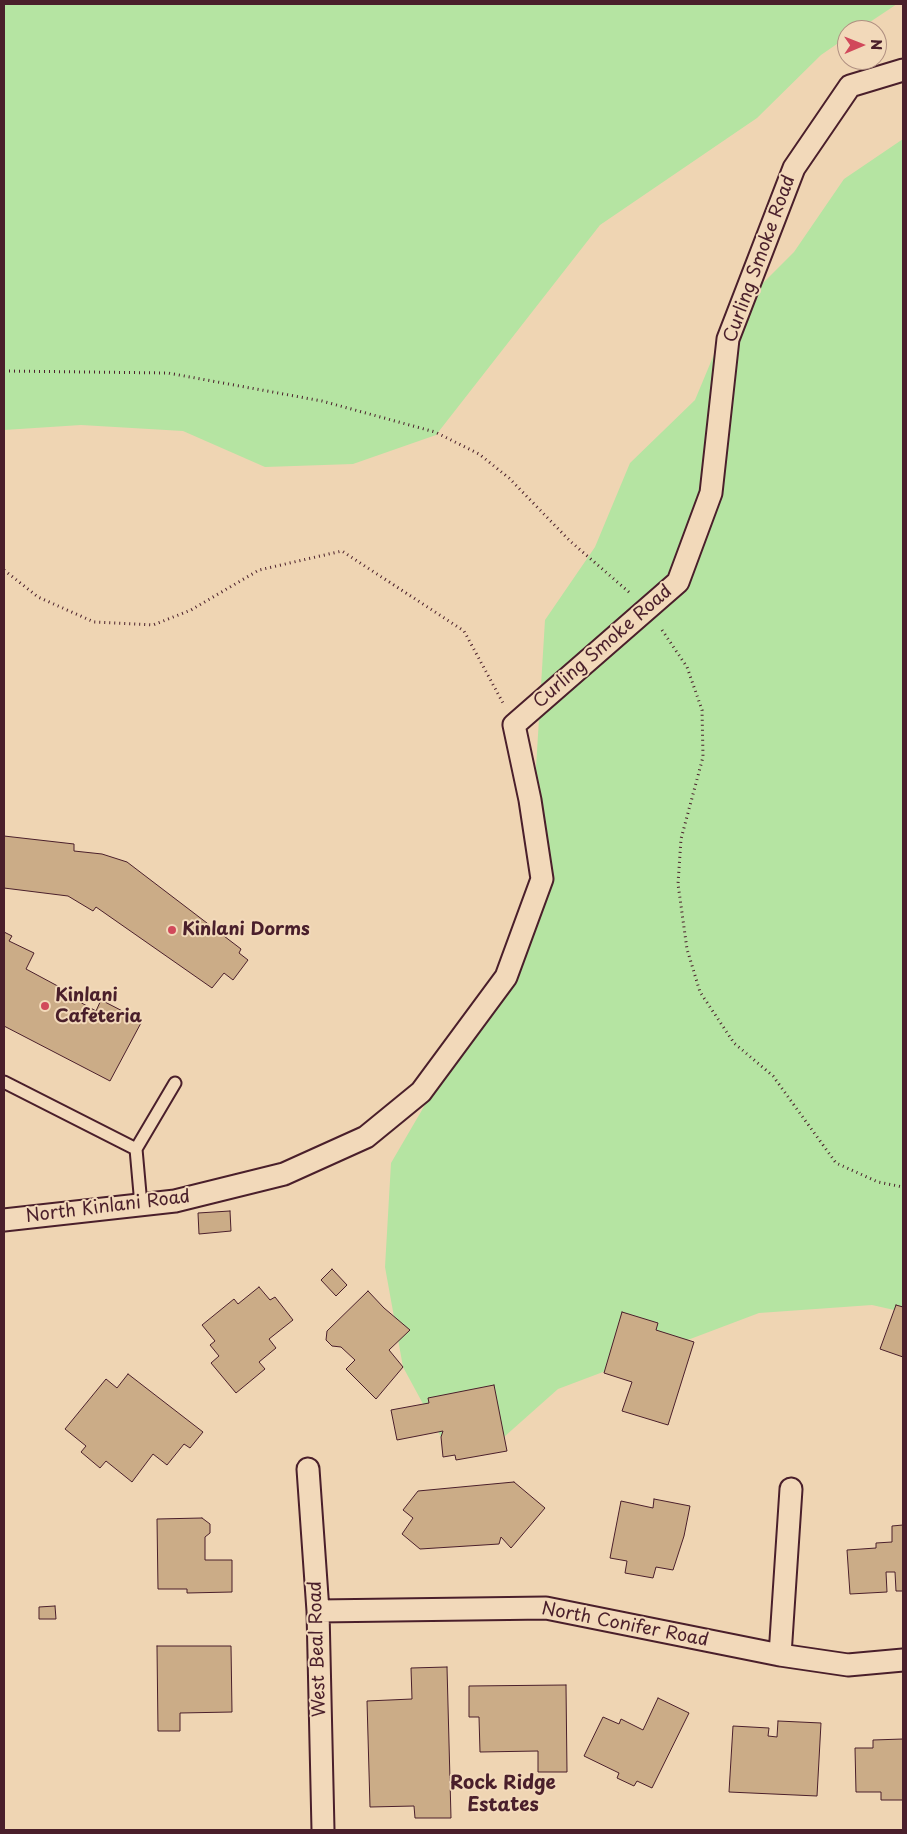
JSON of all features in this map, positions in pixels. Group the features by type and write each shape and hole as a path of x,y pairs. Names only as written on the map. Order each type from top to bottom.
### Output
{"street":[{"name":"Curling Smoke Road","path":"514,725 678,582 711,493 728,339 794,168 850,86 903,70"},
{"name":"North Kinlani Road","path":"4,1220 175,1201 284,1174 366,1137 421,1092 506,977 542,879 530,800 514,725"},
{"name":"West Beal Road","path":"308,1468 318,1611 323,1830"},
{"path":"780,1655 791,1489"},
{"name":"North Conifer Road","path":"318,1611 546,1608 780,1655 848,1665 903,1660"}],"lane":[{"path":"4,1082 136,1150"},
{"path":"142,1205 136,1150 174,1083"}],"path":[{"path":"4,372 168,373 322,401 435,432 479,454 509,478 570,541 648,609 687,667 702,710 703,757 681,839 678,884 687,949 700,992 734,1043 773,1076 836,1163 878,1182 903,1187"},
{"path":"4,570 38,597 94,622 153,625 191,610 259,570 342,551 464,631 514,725"}],"green space":[{"path":"4,4 897,4 873,20 837,20 837,44 821,55 757,118 600,225 436,435 353,464 265,467 183,431 81,425 4,430"},
{"path":"903,139 903,1312 872,1305 759,1313 558,1389 504,1437 441,1437 403,1367 385,1267 391,1163 526,932 545,620 595,547 630,463 695,400 730,316 794,252 844,179"}],"building":[{"name":"Kinlani Dorms","path":"4,836 74,844 74,851 102,854 127,862 241,949 239,953 248,960 233,980 224,973 212,988 96,907 93,911 68,896 4,888"},
{"name":"Kinlani Cafeteria","path":"4,932 12,936 9,941 34,953 26,969 80,998 78,1001 96,1011 101,1000 142,1021 110,1081 4,1026"},
{"path":"230,1211 231,1231 199,1234 198,1213"},
{"path":"332,1269 347,1285 336,1296 321,1280"},
{"path":"259,1287 270,1300 275,1297 293,1320 269,1339 276,1348 259,1362 265,1369 236,1393 211,1363 219,1356 210,1345 215,1341 202,1325 234,1299 238,1304"},
{"path":"368,1291 384,1308 410,1330 389,1350 403,1367 376,1399 346,1369 355,1360 341,1347 332,1346 326,1340 327,1331"},
{"path":"896,1305 903,1307 903,1357 880,1349"},
{"path":"622,1312 658,1323 656,1330 694,1342 668,1425 622,1411 632,1382 604,1373"},
{"path":"128,1374 203,1432 190,1448 184,1444 167,1465 153,1454 132,1482 106,1461 100,1468 81,1452 86,1446 65,1429 106,1379 117,1388"},
{"path":"494,1385 507,1451 456,1460 455,1455 443,1457 441,1437 443,1431 397,1440 391,1410 429,1403 428,1398"},
{"path":"514,1482 545,1508 511,1548 501,1537 499,1544 420,1549 402,1534 413,1518 403,1510 418,1491"},
{"path":"654,1499 690,1506 684,1536 673,1570 656,1567 653,1578 625,1573 627,1561 610,1558 621,1501 653,1508"},
{"path":"202,1518 210,1524 210,1533 205,1537 205,1560 232,1560 232,1592 187,1593 187,1589 158,1589 157,1519"},
{"path":"903,1525 903,1591 896,1591 895,1572 886,1572 887,1592 850,1594 847,1550 876,1548 876,1543 892,1542 892,1526"},
{"path":"55,1606 56,1619 39,1619 39,1607"},
{"path":"157,1646 231,1646 232,1712 180,1713 180,1731 158,1731"},
{"path":"447,1667 451,1818 415,1818 414,1806 370,1807 367,1701 412,1699 411,1668"},
{"path":"566,1685 567,1772 538,1772 538,1751 480,1752 479,1717 469,1717 469,1686"},
{"path":"658,1698 689,1713 652,1788 637,1781 634,1786 617,1778 619,1773 584,1756 603,1717 619,1724 621,1719 643,1730"},
{"path":"778,1721 821,1723 817,1796 729,1792 733,1726 769,1728 768,1736 777,1737"},
{"path":"903,1739 903,1800 881,1800 881,1792 856,1792 855,1748 873,1748 873,1740"}],"place":[{"name":"Kinlani Dorms","path":"172,930"},
{"name":"Kinlani Cafeteria","path":"45,1006"}],"district":[{"name":"Rock Ridge Estates","path":"503,1795"}]}
